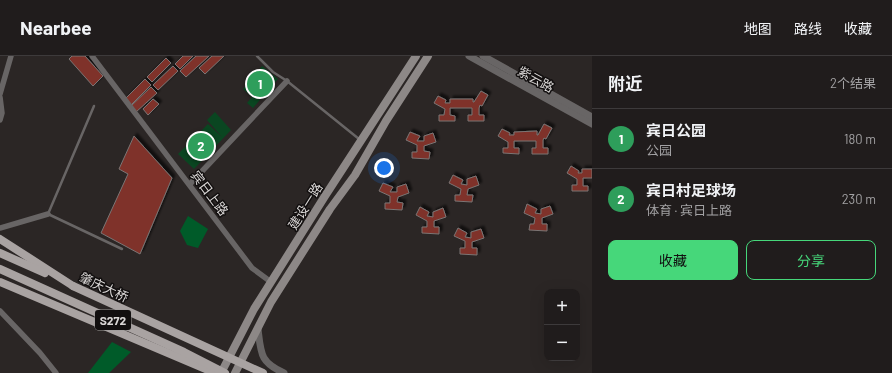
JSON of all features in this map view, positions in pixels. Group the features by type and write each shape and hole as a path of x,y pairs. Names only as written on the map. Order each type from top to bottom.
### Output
{"main road":[{"name":"建设一路","path":"221,373 254,309 416,56"},
{"name":"建设一路","path":"235,373 271,302 330,209 355,175 386,121 428,56"},
{"path":"0,239 73,286"},
{"name":"肇庆大桥","path":"0,253 263,373"},
{"name":"肇庆大桥","path":"0,269 184,352 225,373"},
{"path":"0,282 215,373"}],"street":[{"path":"0,120 2,114 0,96 11,56"},
{"name":"宾日上路","path":"92,56 252,268 271,282"},
{"name":"紫云路","path":"469,56 592,124"},
{"name":"紫云路","path":"483,56 592,117"},
{"path":"190,184 287,81"},
{"path":"0,228 48,214"},
{"path":"0,310 40,353 56,373"},
{"path":"258,329 260,348 264,358 270,366 284,373"}],"lane":[{"path":"257,56 273,72 287,81 361,140"},
{"path":"94,106 48,214 122,249"}],"shaded area":[{"path":"262,66 278,79 253,108 247,103 252,97 243,89"},
{"path":"215,112 231,130 194,169 178,154 208,124 222,137 207,120"},
{"path":"188,216 208,229 198,248 187,245 180,231"},
{"path":"112,342 131,352 109,373 88,373"}],"building":[{"path":"72,56 85,56 103,76 93,86 69,59"},
{"path":"183,56 193,56 180,69 175,64"},
{"path":"196,56 209,56 186,77 180,71"},
{"path":"212,56 224,56 205,74 199,68"},
{"path":"166,58 171,63 152,82 147,77"},
{"path":"173,66 178,71 158,90 153,85"},
{"path":"145,79 151,85 131,105 125,99"},
{"path":"151,87 157,93 136,112 131,106"},
{"path":"481,91 488,95 482,106 480,105 479,108 479,115 484,115 484,121 468,121 468,115 472,115 472,108 450,108 450,115 455,116 455,121 439,121 439,115 444,115 445,109 434,103 438,96 446,100 445,103 450,103 450,99 473,99 474,102"},
{"path":"153,99 159,104 148,115 143,109"},
{"path":"544,124 552,128 546,139 544,138 543,140 543,148 548,148 548,154 532,154 532,148 536,148 536,141 514,141 514,148 519,148 519,154 503,153 503,148 508,148 508,142 498,136 502,129 510,133 509,135 514,135 514,132 537,131 538,135"},
{"path":"410,132 420,136 417,141 424,141 424,136 433,133 436,142 424,146 424,151 430,152 429,159 412,158 412,152 417,152 417,145 406,140"},
{"path":"134,136 172,178 140,254 101,233 128,174 119,169"},
{"path":"571,166 579,171 578,173 582,173 582,169 592,169 592,178 583,178 583,186 588,186 588,191 572,191 572,185 577,185 577,179 567,173"},
{"path":"453,175 463,180 461,184 467,185 467,179 476,176 479,185 468,189 467,195 473,195 472,202 455,201 455,195 460,195 461,189 449,183"},
{"path":"383,183 393,187 390,192 397,192 397,187 406,184 409,193 398,197 397,202 403,203 402,210 385,209 385,203 390,203 390,196 379,191"},
{"path":"527,204 537,209 535,213 541,214 541,209 550,206 553,214 542,218 542,224 547,224 547,231 529,230 530,224 534,224 535,218 524,213"},
{"path":"420,207 429,212 427,216 433,217 433,212 443,208 446,217 434,221 434,227 439,227 439,234 422,233 422,227 427,227 427,221 416,215"},
{"path":"458,228 467,233 465,237 471,238 471,232 481,229 484,238 472,242 472,248 477,248 477,255 460,254 460,248 465,248 465,241 454,236"}],"place":[{"name":"宾日公园","path":"260,84"},
{"name":"宾日村足球场","path":"201,146"}]}
